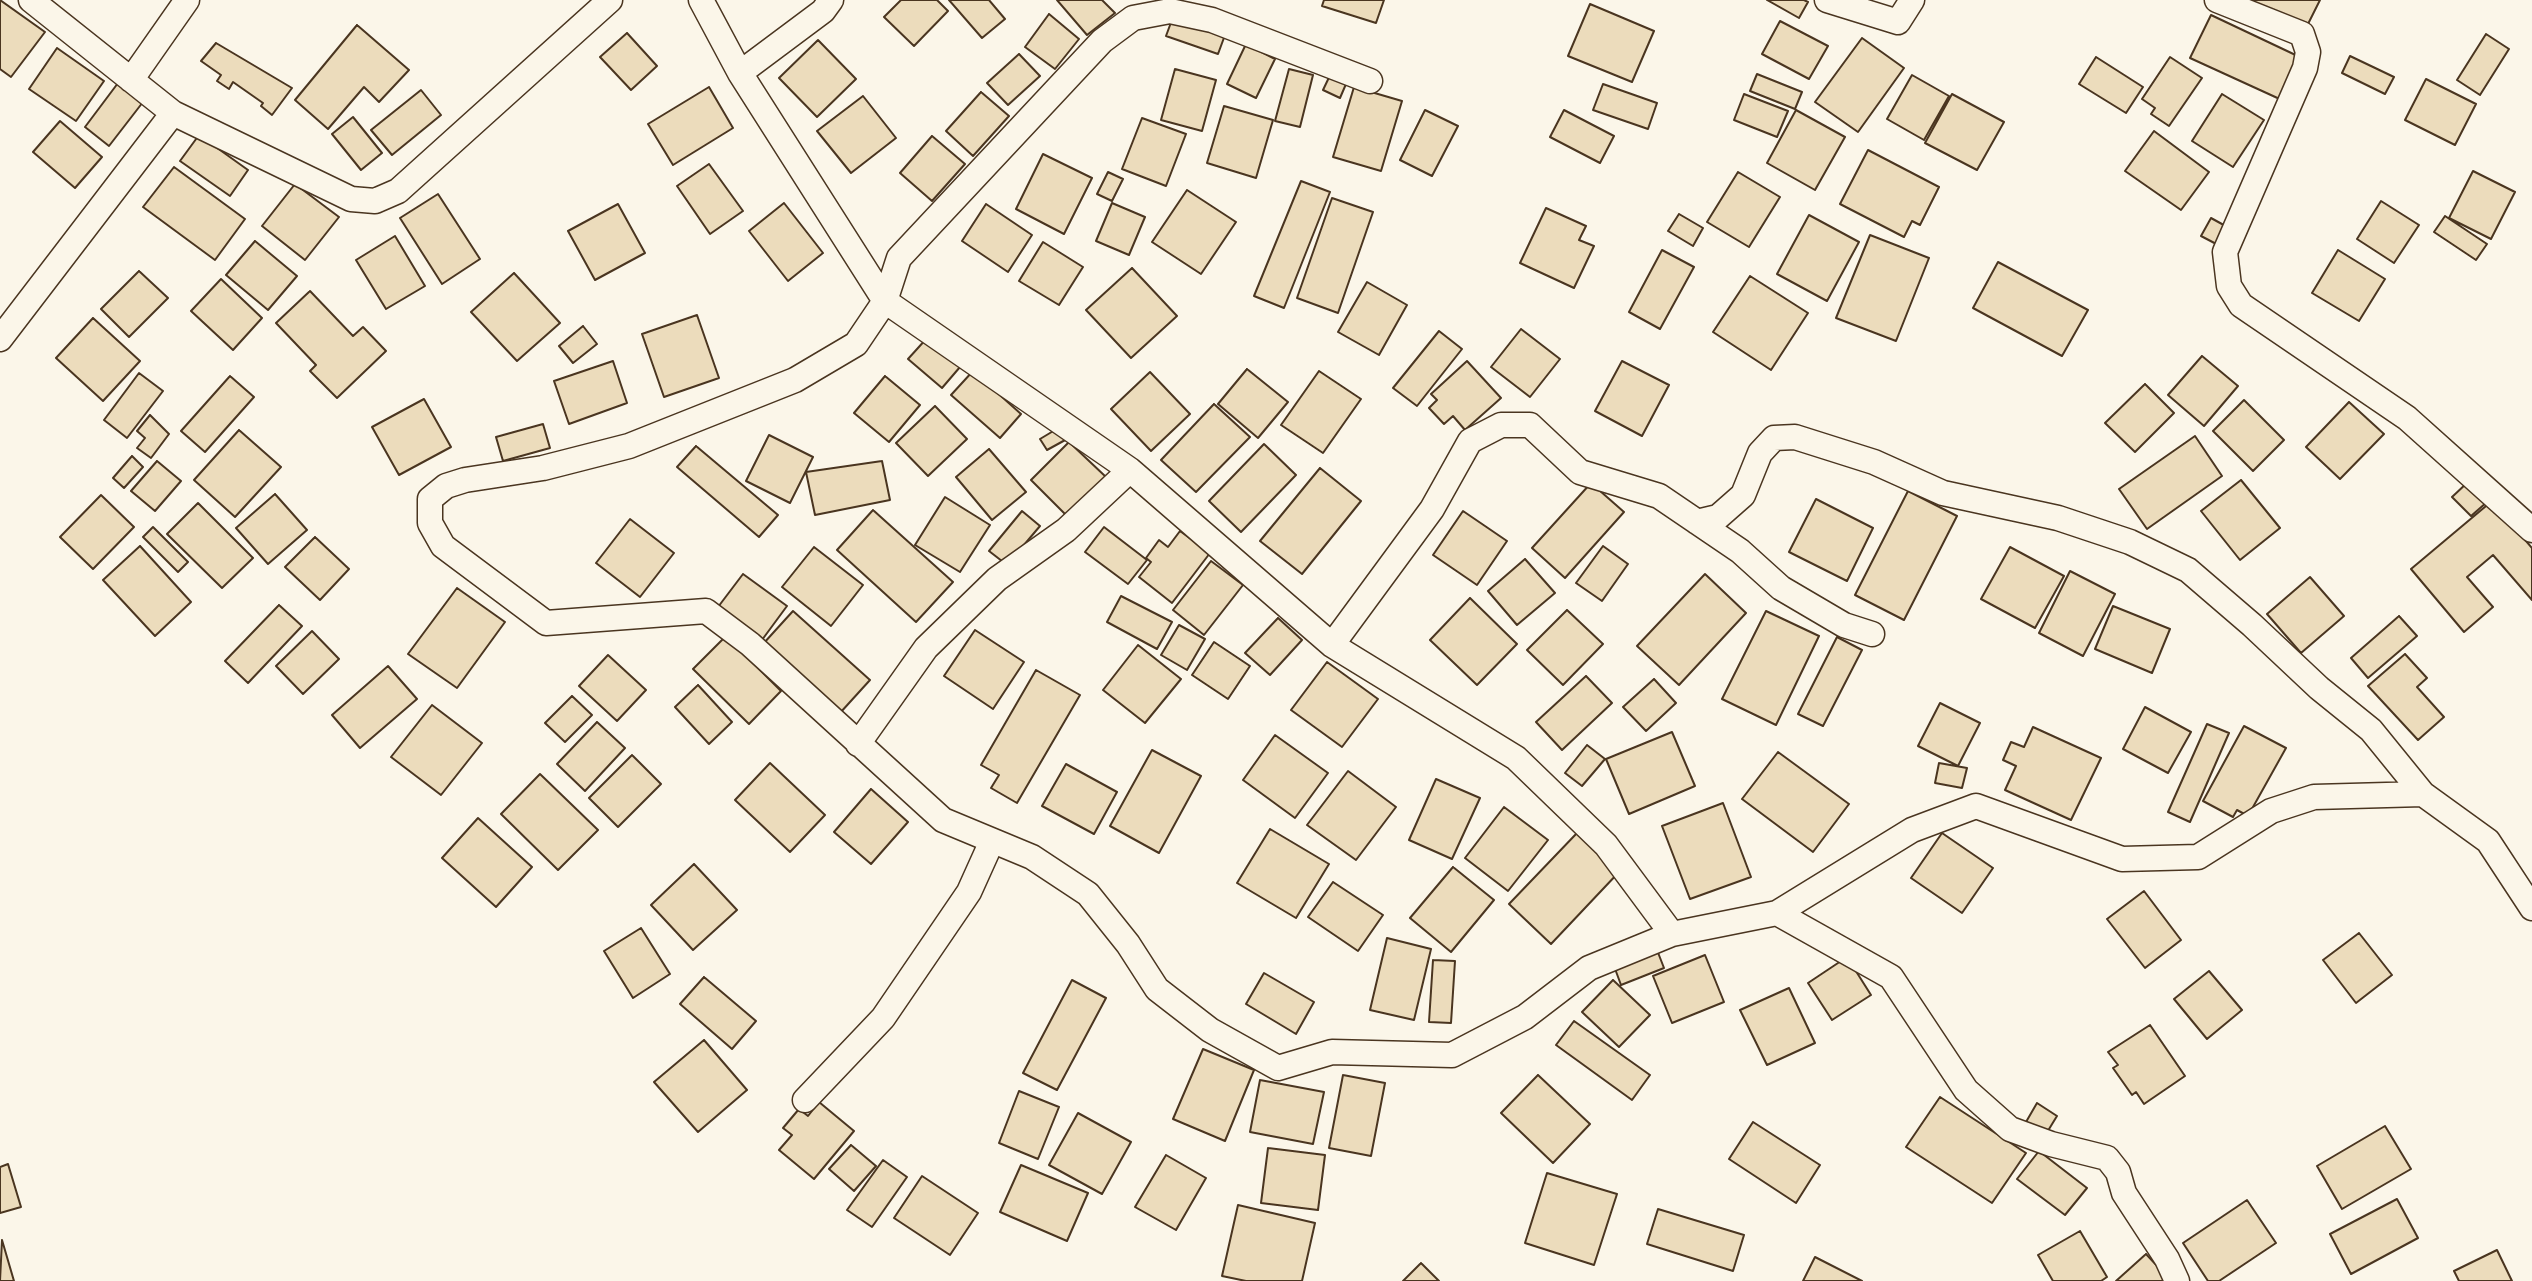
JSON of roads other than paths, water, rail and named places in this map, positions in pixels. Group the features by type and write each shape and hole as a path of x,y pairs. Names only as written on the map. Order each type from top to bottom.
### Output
{"street":[{"path":"31,0 173,114 351,199 375,201 398,191 610,0"},
{"path":"131,80 187,0"},
{"path":"701,0 740,73 885,301 1130,470 1332,645 1516,758 1606,845 1672,934"},
{"path":"740,73 823,11 831,0"},
{"path":"1827,0 1898,22 1912,0"},
{"path":"2217,0 2302,34 2308,52 2305,68 2225,252 2229,286 2241,305 2407,418 2532,530"},
{"path":"1370,81 1212,20 1170,11 1133,18 1102,41 899,258 885,301 856,344 794,380 629,446 542,468 465,480 446,486 430,499 430,523 443,546 545,623 706,611 750,644 943,820 1032,857 1088,894 1128,944 1157,989 1210,1030 1278,1068 1332,1052 1452,1055 1525,1017 1589,968 1672,934 1777,913 1912,831 1976,806 2122,859 2198,857 2271,811 2314,797 2423,794"},
{"path":"0,340 173,114"},
{"path":"1332,645 1432,509 1469,441 1501,425 1530,425 1580,471 1659,496 1740,551 1781,588 1844,625 1872,634"},
{"path":"1697,522 1718,517 1743,495 1760,453 1774,438 1795,437 1874,463 1942,492 2058,518 2130,542 2188,570 2319,688 2371,730 2423,794 2488,841 2532,908"},
{"path":"858,744 926,648 997,579 1066,530 1130,470"},
{"path":"805,1100 883,1017 969,892 992,841"},
{"path":"1777,913 1891,977 1966,1090 2010,1129 2050,1144 2108,1158 2118,1172 2124,1194 2167,1259 2177,1281"}]}
